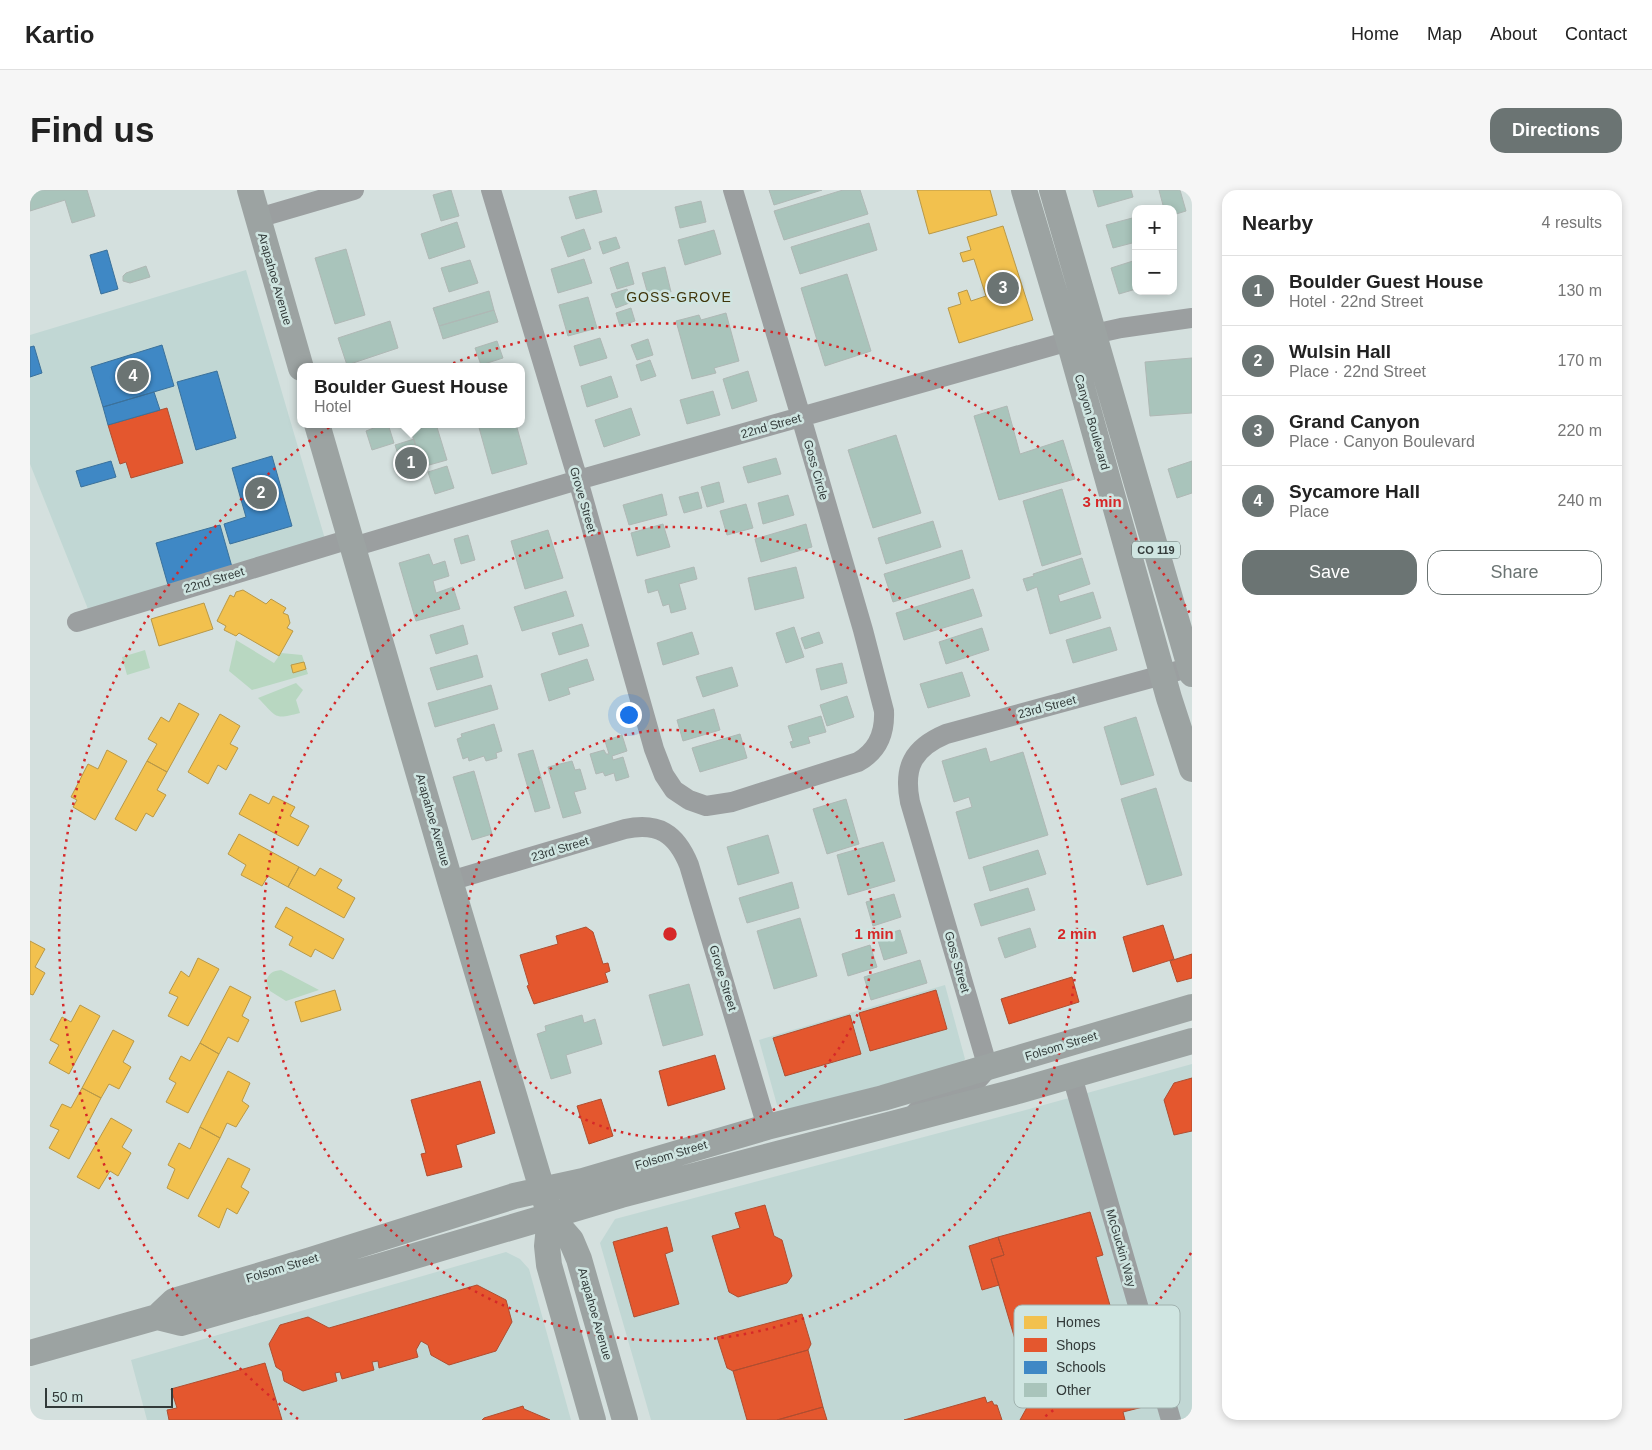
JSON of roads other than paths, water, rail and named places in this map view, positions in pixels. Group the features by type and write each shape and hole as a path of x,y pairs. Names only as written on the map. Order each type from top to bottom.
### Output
{"main road":[{"name":"Arapahoe Avenue","path":"250,190 300,363"},
{"name":"Canyon Boulevard","path":"1024,190 1070,341 1162,675 1192,770"},
{"name":"CO 119","path":"1052,190 1191,670"},
{"name":"Arapahoe Avenue","path":"318,428 450,881 543,1190 550,1216 549,1265 593,1420"},
{"name":"Folsom Street","path":"30,1353 156,1317 174,1300 311,1260 514,1196 589,1180 767,1126 883,1098 1192,1007"},
{"name":"Folsom Street","path":"156,1317 181,1323 630,1192 1072,1076 1192,1041"},
{"name":"Arapahoe Avenue","path":"550,1216 571,1240 579,1259 625,1420"}],"street":[{"path":"258,218 354,190"},
{"name":"Grove Street","path":"491,190 578,480 654,749 670,786 689,800"},
{"name":"Goss Circle","path":"689,800 706,806 732,802 858,762 874,750 883,734 884,711 862,630 733,190"},
{"name":"22nd Street","path":"77,622 1094,334 1192,318"},
{"name":"23rd Street","path":"912,762 915,756 931,740 946,734 1162,675 1191,670"},
{"name":"Goss Street","path":"912,762 908,779 910,802 988,1068"},
{"name":"23rd Street","path":"450,881 625,829 641,826 653,828 668,835"},
{"name":"Grove Street","path":"668,835 682,850 689,865 767,1126"},
{"path":"910,1119 926,1101 972,1086 988,1068"},
{"name":"McGuckin Way","path":"1072,1076 1138,1305"}],"place":[{"name":"Grand Canyon","path":"1003,288"},
{"name":"Sycamore Hall","path":"133,376"},
{"name":"Boulder Guest House","path":"411,463"},
{"name":"Wulsin Hall","path":"261,493"}],"district":[{"name":"GOSS-GROVE","path":"679,297"}]}
